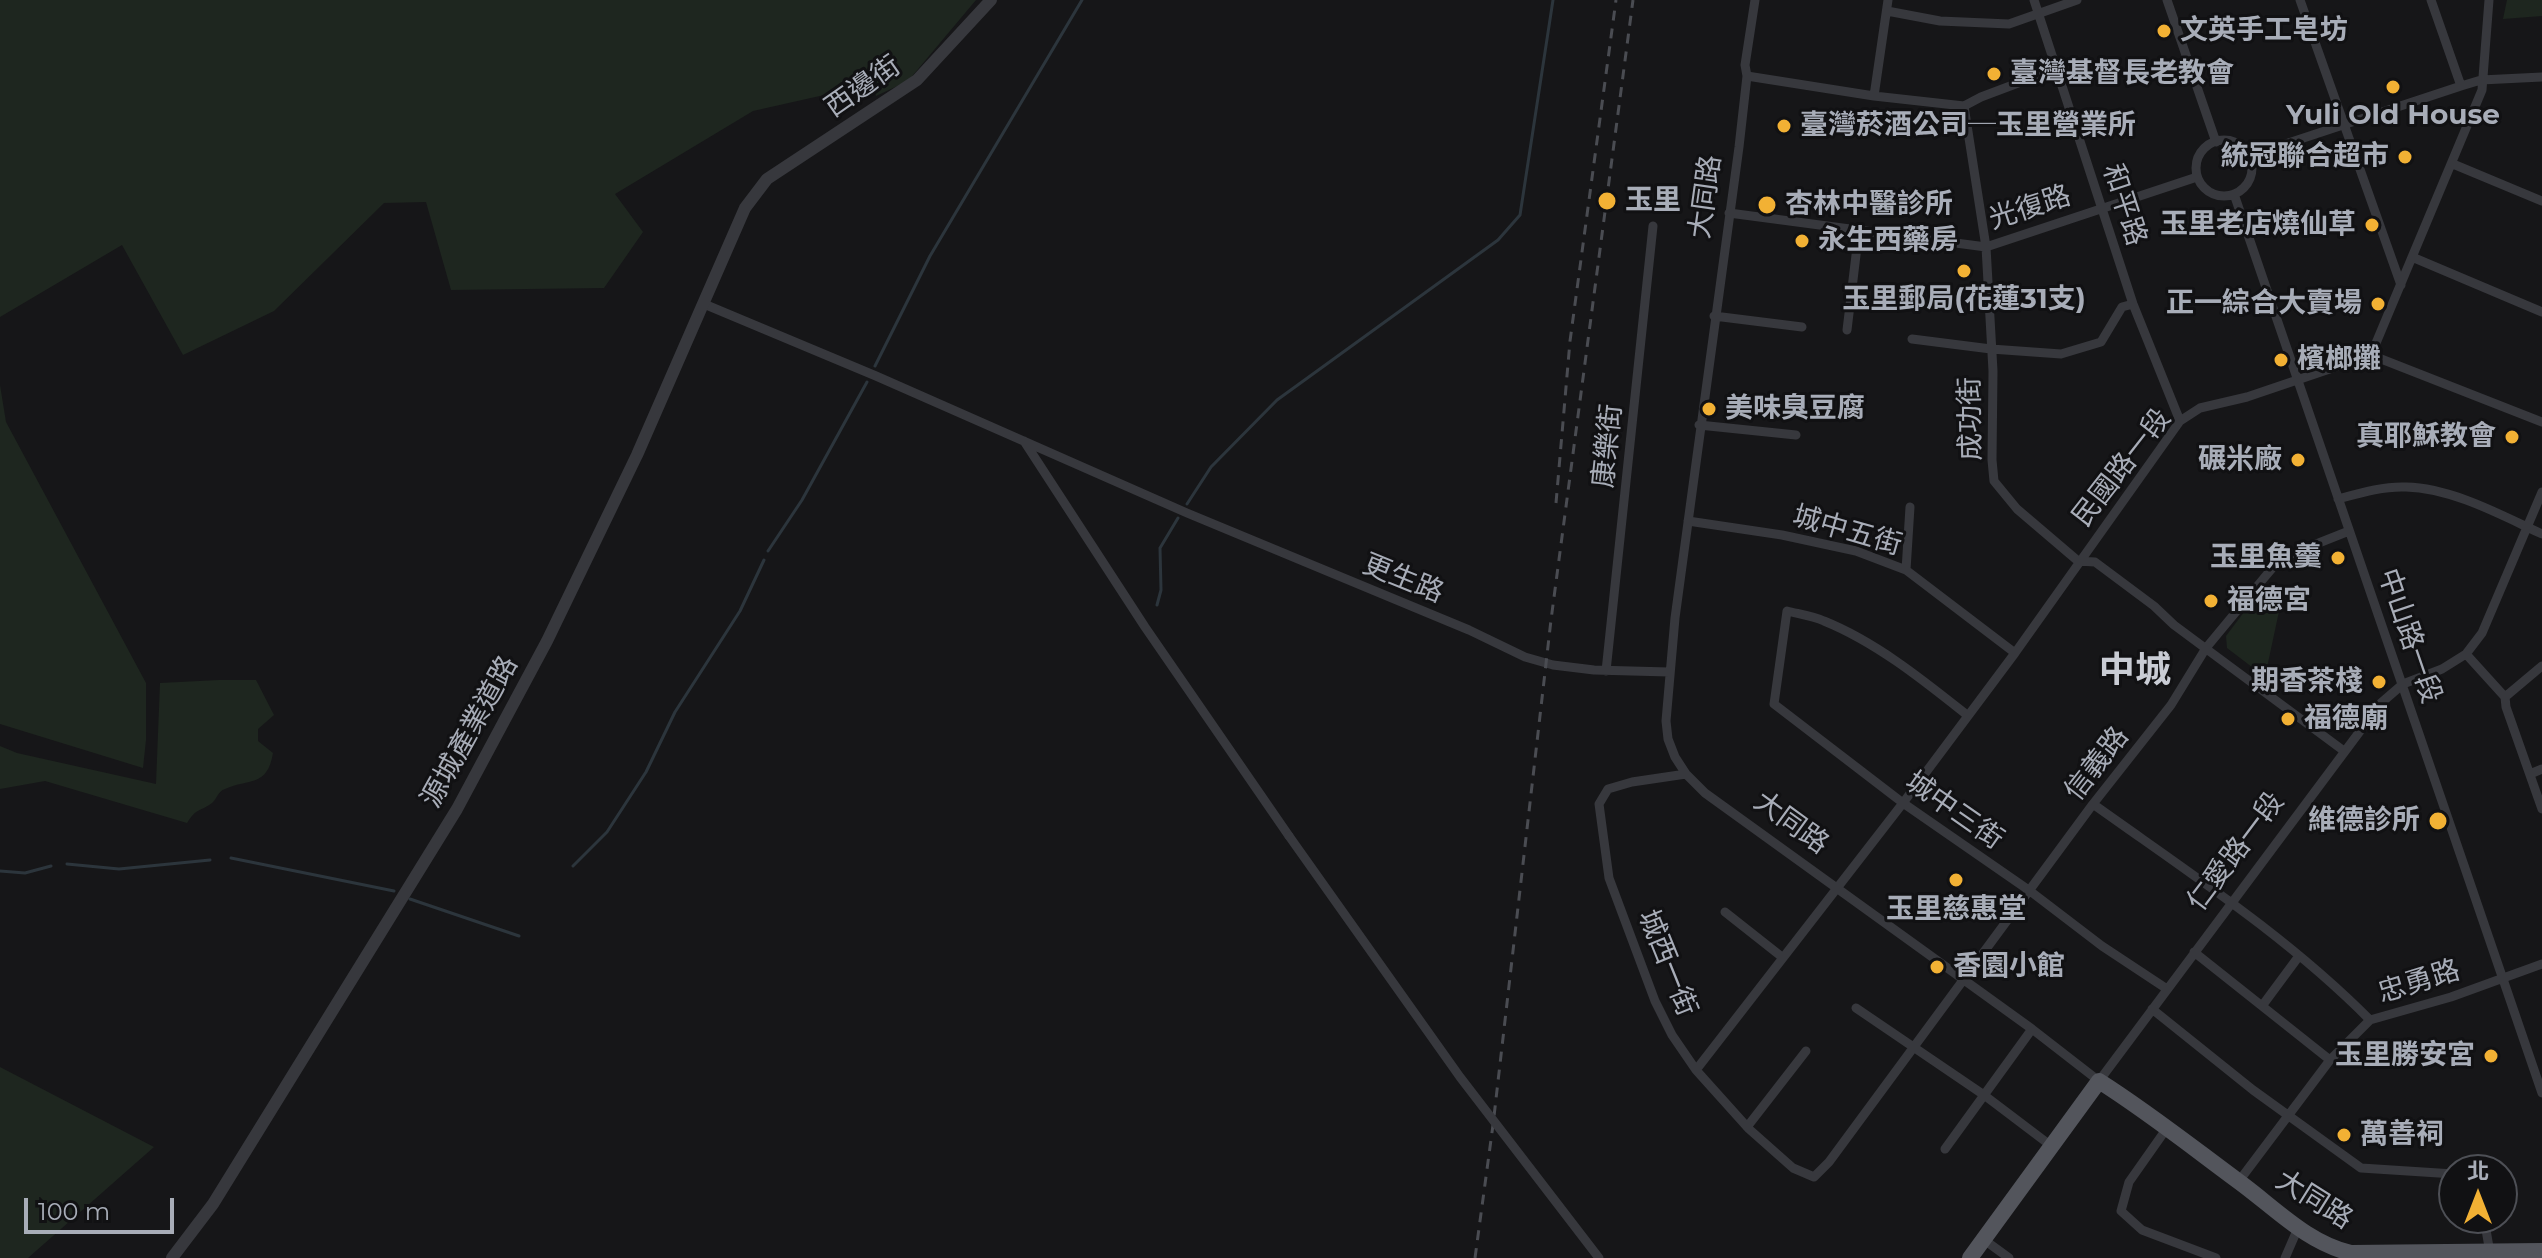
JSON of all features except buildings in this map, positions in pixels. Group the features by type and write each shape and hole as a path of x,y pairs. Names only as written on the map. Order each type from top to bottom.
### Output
{"main road":[{"name":"大同路","path":"2099,1081 2239,1181 2298,1228 2335,1249 2351,1253 2542,1251"},
{"name":"仁愛路一段","path":"1970,1258 2099,1081"}],"street":[{"name":"西邊街","path":"752,199 767,179 917,80 991,0"},
{"name":"大同路","path":"1755,0 1669,672 1668,739 1686,774 1705,793 2032,1029 2099,1081"},
{"path":"1874,96 1888,0"},
{"name":"和平路","path":"2034,0 2133,304 2180,421"},
{"path":"1887,11 1940,21 2009,24 2077,0"},
{"path":"2167,0 2216,142"},
{"path":"2300,0 2401,285"},
{"path":"2431,0 2461,86"},
{"path":"2489,0 2482,90 2371,355 2542,422"},
{"path":"1747,76 1874,96 1964,106 2058,68"},
{"path":"2249,156 2481,80 2542,77"},
{"name":"成功街","path":"1964,106 1986,247 1994,481 2017,509 2078,561 2095,562 2344,751"},
{"path":"2216,142 2239,144 2249,156 2251,175 2247,184 2234,194 2214,194 2197,177 2199,155 2216,142"},
{"path":"2453,164 2542,201"},
{"name":"光復路","path":"1729,213 1986,247 2197,177"},
{"name":"中山路一段","path":"2234,194 2542,1093"},
{"name":"源城產業道路","path":"172,1258 213,1204 457,809 554,626 637,455 745,208 752,199"},
{"name":"康樂街","path":"1606,671 1653,226"},
{"path":"1847,330 1859,230"},
{"path":"2412,257 2542,312"},
{"name":"更生路","path":"704,304 1469,630 1525,657 1553,665 1606,671 1669,672"},
{"path":"1912,339 2061,354 2101,342 2122,307 2133,304"},
{"path":"1714,316 1802,327"},
{"name":"民國路一段","path":"1696,1070 2015,653 2180,421 2200,408 2371,355"},
{"path":"1699,425 1796,435"},
{"path":"1024,441 1145,627 1289,836 1460,1077 1599,1258"},
{"path":"2338,499 2373,490 2407,487 2446,494 2542,534"},
{"name":"仁愛路一段","path":"2099,1081 2381,703 2403,684 2442,669 2466,654 2482,633 2542,492"},
{"path":"1906,570 1910,507"},
{"name":"城中五街","path":"1688,521 1782,535 1856,551 1906,570 2015,653"},
{"name":"信義路","path":"1814,1177 1829,1162 1915,1050 2093,804 2171,705 2206,648 2279,560 2349,531"},
{"name":"城中三街","path":"1967,715 1893,660 1823,621 1787,611 1774,704 1903,803 2167,989"},
{"path":"2466,654 2505,697 2542,809"},
{"path":"2505,697 2542,666"},
{"path":"2530,774 2542,769"},
{"name":"城西一街","path":"1686,774 1608,789 1599,804 1609,878 1655,1001 1672,1035 1696,1070 1747,1127 1793,1168 1814,1177"},
{"path":"2093,804 2299,956 2370,1020"},
{"path":"1725,912 1782,957"},
{"path":"2194,952 2330,1060"},
{"path":"2262,1006 2299,956"},
{"name":"忠勇路","path":"2239,1181 2330,1060 2370,1020 2423,1006 2542,964"},
{"path":"1856,1008 1984,1095 2050,1145"},
{"path":"2152,1009 2361,1168 2438,1173"},
{"path":"1945,1149 2032,1029"},
{"path":"1747,1127 1806,1051"},
{"path":"2167,1128 2129,1182 2121,1211 2142,1230 2216,1258"},
{"path":"2285,1258 2298,1228"},
{"path":"2487,1234 2490,1253"},
{"path":"1983,1239 2009,1258"}],"shaded area":[{"path":"0,0 976,0 908,81 876,96 873,84 753,111 615,194 643,232 604,288 451,290 426,202 384,203 274,311 183,355 122,245 0,317"},
{"path":"2507,0 2542,0 2542,16 2503,19"},
{"path":"0,385 6,422 146,683 143,768 0,724"},
{"path":"2262,588 2281,602 2265,677 2227,648 2226,636"},
{"path":"256,680 274,715 258,729 258,741 273,753 262,777 223,790 187,823 45,781 0,789 0,746 17,753 156,784 160,683"},
{"path":"0,1067 154,1147 28,1258 0,1258"}],"waterway":[{"path":"875,366 930,256 1082,0"},
{"path":"1187,504 1211,467 1277,400 1498,240 1520,215 1553,0"},
{"path":"768,551 802,500 867,382"},
{"path":"1157,605 1161,590 1160,548 1178,518"},
{"path":"573,866 607,832 646,772 675,712 740,611 764,560"},
{"path":"231,858 394,891"},
{"path":"67,864 119,869 210,860"},
{"path":"0,871 25,873 51,866"},
{"path":"410,899 519,936"}],"railway":[{"path":"1556,503 1570,341 1616,0"},
{"path":"1475,1258 1551,620 1633,0"}],"place":[{"name":"文英手工皂坊","path":"2164,31"},
{"name":"臺灣基督長老教會","path":"1994,74"},
{"name":"Yuli Old House","path":"2393,87"},
{"name":"臺灣菸酒公司─玉里營業所","path":"1784,126"},
{"name":"統冠聯合超市","path":"2405,157"},
{"name":"玉里","path":"1607,201"},
{"name":"杏林中醫診所","path":"1767,205"},
{"name":"玉里老店燒仙草","path":"2372,225"},
{"name":"永生西藥房","path":"1802,241"},
{"name":"玉里郵局(花蓮31支)","path":"1964,271"},
{"name":"正一綜合大賣場","path":"2378,304"},
{"name":"檳榔攤","path":"2281,360"},
{"name":"美味臭豆腐","path":"1709,409"},
{"name":"真耶穌教會","path":"2512,437"},
{"name":"碾米廠","path":"2298,460"},
{"name":"玉里魚羹","path":"2338,558"},
{"name":"福德宮","path":"2211,601"},
{"name":"期香茶棧","path":"2379,682"},
{"name":"福德廟","path":"2288,719"},
{"name":"維德診所","path":"2438,821"},
{"name":"玉里慈惠堂","path":"1956,880"},
{"name":"香園小館","path":"1937,967"},
{"name":"玉里勝安宮","path":"2491,1056"},
{"name":"萬善祠","path":"2344,1135"}],"district":[{"name":"中城","path":"2135,671"}]}
